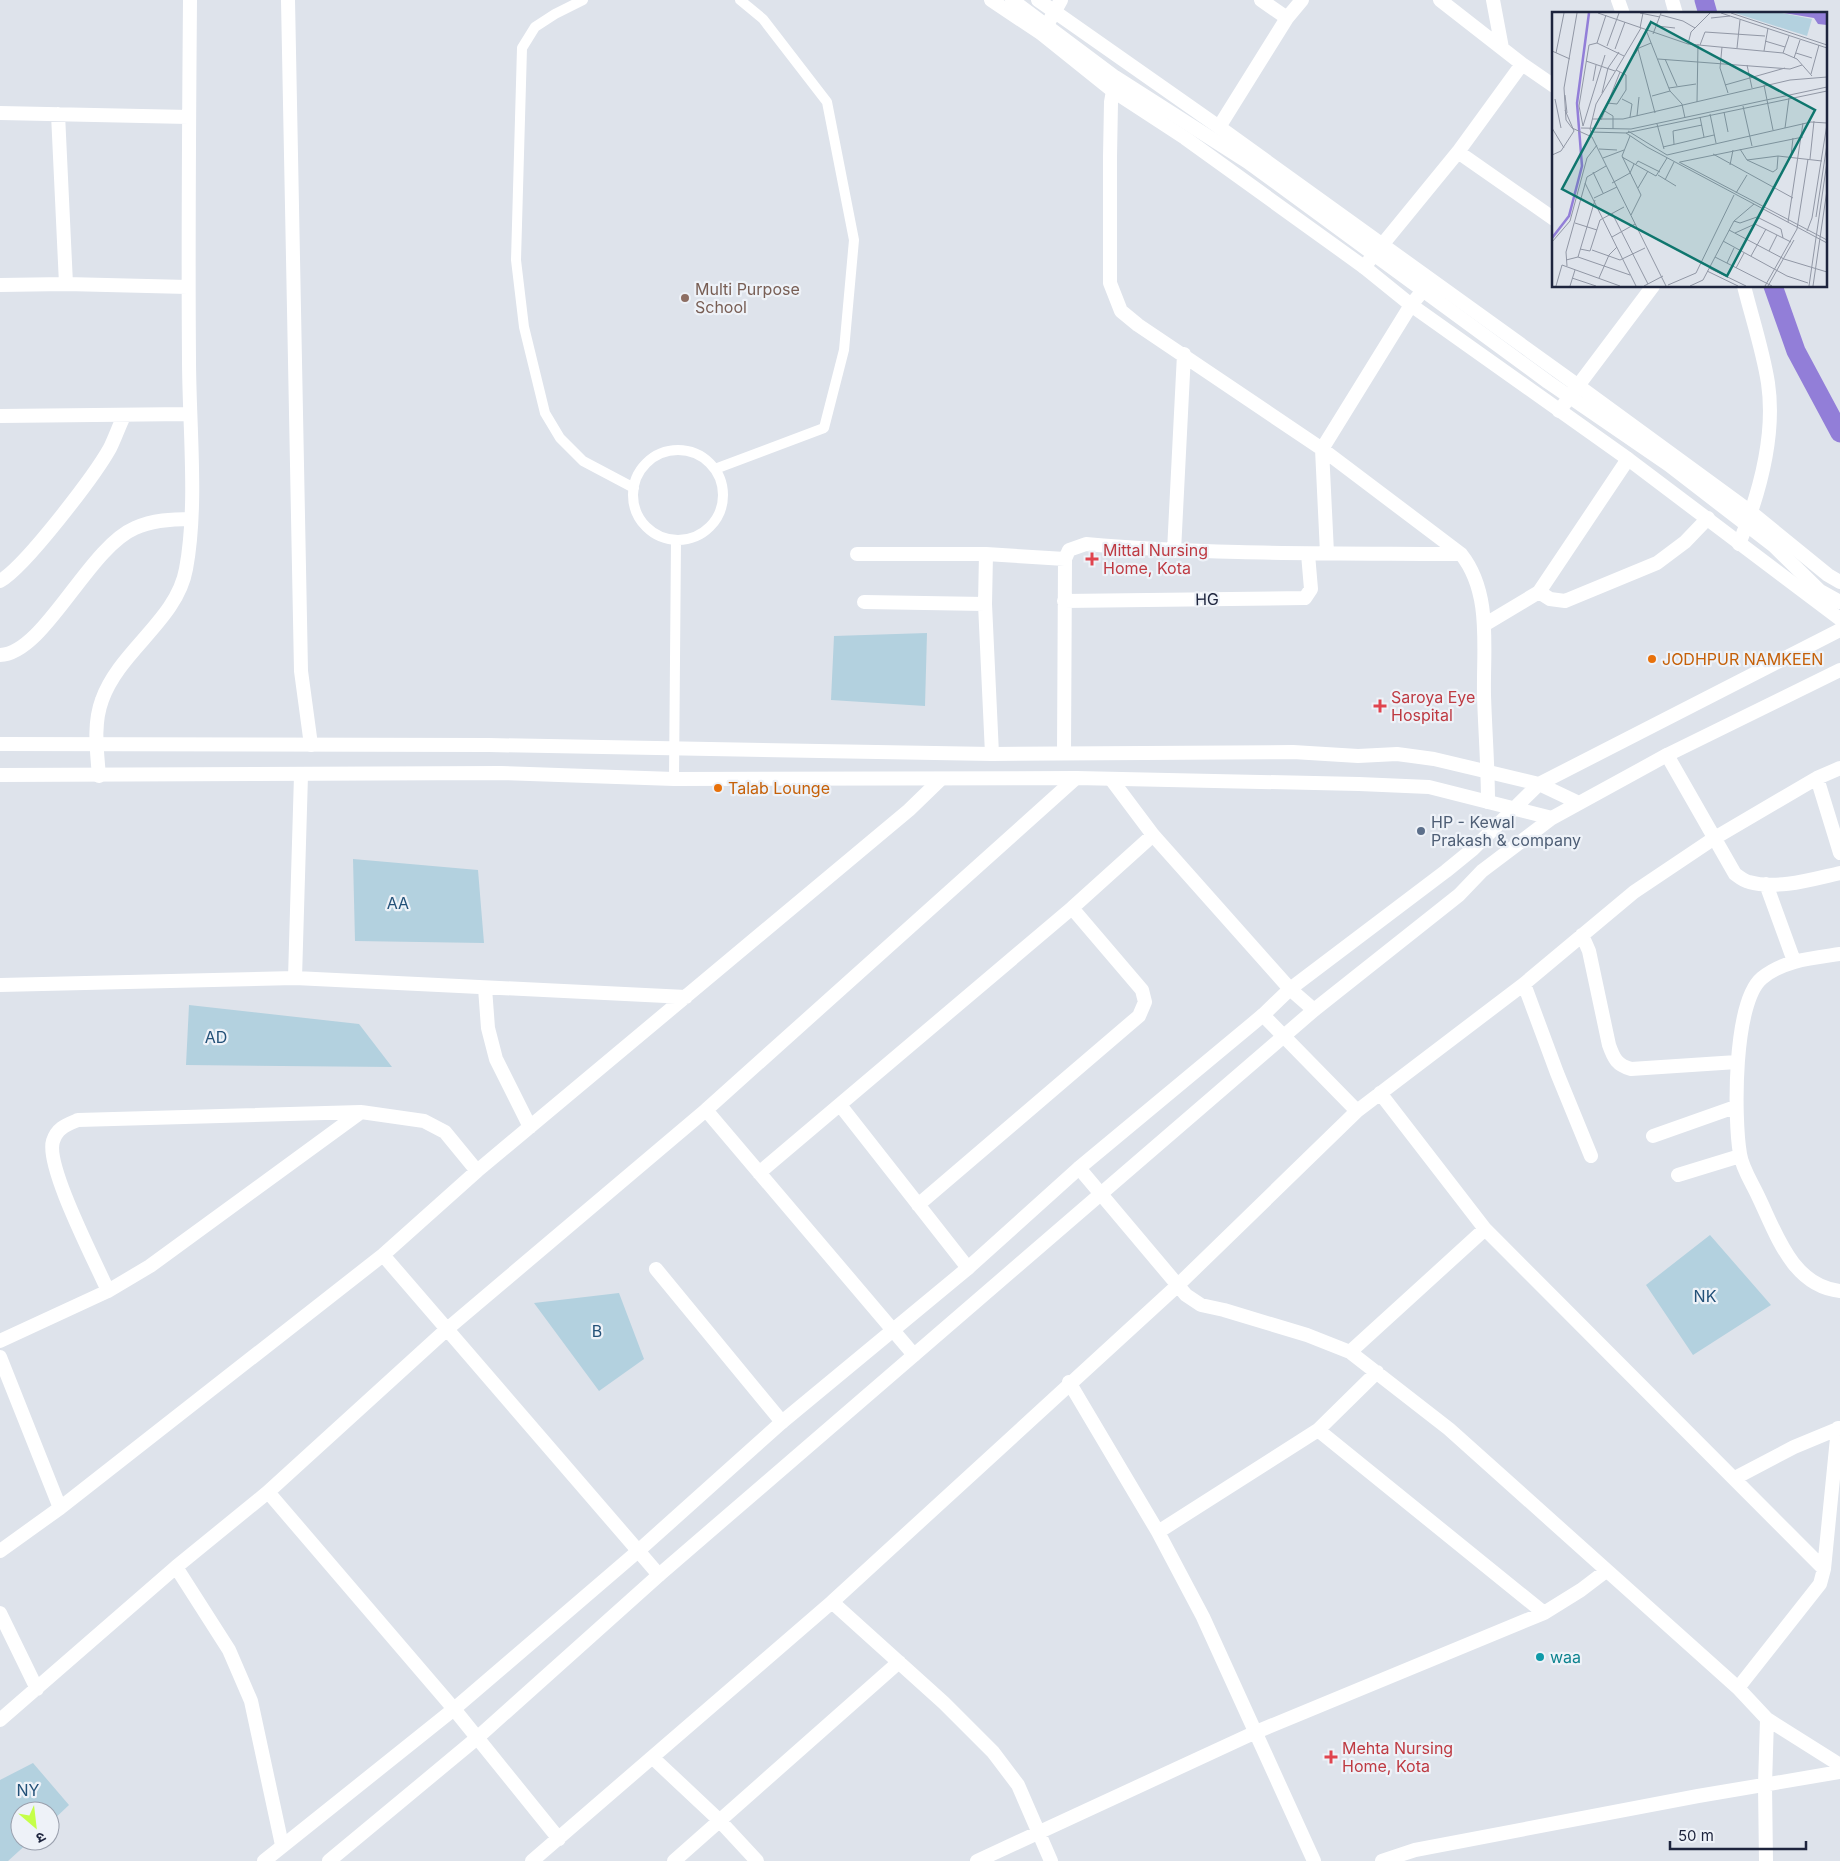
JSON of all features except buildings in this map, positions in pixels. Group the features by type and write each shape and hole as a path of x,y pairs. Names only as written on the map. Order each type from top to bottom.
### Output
{"street":[{"path":"99,776 96,746 97,717 102,698 120,670 177,597 186,570 191,519 188,288 190,0"},
{"path":"288,0 300,671 311,745"},
{"path":"992,0 1042,34 1114,91 1185,138 1364,268 1411,305 1628,459 1840,619"},
{"path":"1012,0 1115,77 1248,162 1548,382 1669,465 1774,546 1820,591 1840,602"},
{"path":"1038,0 1058,6 1219,127 1382,244 1430,282 1577,385 1752,513 1828,575 1840,582"},
{"path":"1261,0 1287,18"},
{"path":"1219,127 1287,18 1302,0"},
{"path":"1440,0 1522,64 1552,85"},
{"path":"1493,0 1502,48"},
{"path":"1042,34 1058,6"},
{"path":"1364,268 1458,152 1522,64"},
{"path":"1114,91 1110,102 1110,283 1121,311 1138,325 1184,354 1322,449 1461,554 1471,567 1478,585 1484,626 1488,802"},
{"path":"0,113 189,117"},
{"path":"58,114 66,284"},
{"path":"1458,152 1552,218"},
{"path":"1327,553 1322,449 1411,305 1430,282"},
{"path":"0,285 66,284 188,288"},
{"path":"1559,411 1650,288"},
{"path":"1739,544 1752,513 1766,452 1770,419 1768,384 1744,288"},
{"path":"1174,551 1184,354"},
{"path":"0,416 189,414"},
{"path":"0,581 8,577 26,558 89,478 110,448 124,416"},
{"path":"1484,626 1539,592 1628,459"},
{"path":"1539,592 1550,599 1565,601 1657,563 1686,542 1708,518"},
{"path":"0,655 8,654 26,644 106,551 133,529 165,520 191,519"},
{"path":"1064,753 1064,601 1066,559 1069,550 1086,544 1174,551 1308,554 1461,554"},
{"path":"857,554 986,554 1066,559"},
{"path":"986,554 985,604 992,754"},
{"name":"HG","path":"1064,601 1305,598 1311,589 1308,554"},
{"path":"864,602 985,604"},
{"path":"264,1861 454,1709 637,1552 782,1422 968,1268 1079,1168 1264,1015 1290,989 1446,871 1472,849 1539,784 1840,630"},
{"path":"329,1861 478,1738 658,1575 1314,1010 1459,895 1482,871 1552,818 1668,754 1840,670"},
{"path":"0,744 96,746 489,745 674,750 992,754 1293,752 1358,756 1396,754 1434,759 1539,784 1579,803"},
{"path":"1668,754 1713,839 1735,874 1749,882 1766,884 1789,883 1840,874"},
{"path":"532,1861 832,1602 1069,1382 1177,1286 1357,1112 1524,984 1634,892 1713,839 1817,778 1840,768"},
{"path":"0,775 501,774 674,779 1076,778 1428,787 1552,818"},
{"path":"295,978 301,775"},
{"path":"0,1720 176,1567 268,1492 446,1330 706,1110 1076,778"},
{"path":"1817,778 1840,853"},
{"path":"0,1551 60,1508 383,1255 477,1171 909,810 941,779"},
{"path":"1111,779 1153,835 1290,989 1314,1010"},
{"path":"759,1173 1072,908 1153,835"},
{"path":"1766,884 1794,961"},
{"path":"918,1205 1139,1016 1145,1002 1142,990 1072,908"},
{"path":"1582,935 1589,950 1611,1052 1620,1066 1631,1069 1738,1062"},
{"path":"1840,954 1794,961 1762,978 1752,988 1745,1015 1738,1062 1735,1107 1740,1156 1782,1247 1799,1270 1812,1282 1827,1289 1840,1291"},
{"path":"0,985 295,978 686,997"},
{"path":"1524,984 1557,1073 1591,1156"},
{"path":"485,988 488,1028 496,1059 530,1127"},
{"path":"1264,1015 1357,1112"},
{"path":"1380,1093 1485,1229 1735,1478 1824,1570"},
{"path":"840,1104 968,1268"},
{"path":"1653,1136 1735,1107"},
{"path":"706,1110 914,1355"},
{"path":"108,1290 56,1173 52,1143 60,1128 78,1120 361,1112 424,1121 438,1128 445,1132 477,1171"},
{"path":"0,1341 108,1290 150,1266 361,1112"},
{"path":"1678,1175 1740,1156"},
{"path":"1079,1168 1177,1286 1201,1305 1308,1335 1350,1352 1449,1429 1738,1688 1767,1719 1840,1765"},
{"path":"1350,1352 1485,1229"},
{"path":"383,1255 658,1575"},
{"path":"656,1269 782,1422"},
{"path":"0,1357 60,1508"},
{"path":"1158,1532 1318,1430 1377,1372"},
{"path":"1069,1382 1158,1532 1204,1617 1314,1861"},
{"path":"1735,1478 1794,1446 1839,1428 1824,1570 1820,1584 1804,1607 1738,1688"},
{"path":"1318,1430 1544,1613"},
{"path":"268,1492 454,1709 559,1839"},
{"path":"176,1567 229,1650 250,1700 282,1845"},
{"path":"976,1861 1039,1834 1256,1732 1544,1613 1581,1590 1606,1571"},
{"path":"832,1602 899,1662 993,1752 1018,1785 1051,1861"},
{"path":"0,1613 37,1689"},
{"path":"674,1861 899,1662"},
{"path":"1766,1861 1765,1785 1767,1719"},
{"path":"653,1758 719,1820 757,1861"},
{"path":"1382,1861 1416,1856 1765,1785 1840,1772"}],"lane":[{"path":"583,0 555,14 535,27 522,48 516,260 524,327 545,413 560,438 583,461 634,488"},
{"path":"715,469 824,428 844,350 854,240 827,102 763,19 740,0"},
{"path":"686,451 702,457 715,469 722,485 723,503 716,519 705,532 688,539 676,540 654,534 641,522 634,506 634,488 640,472 652,459 668,452 686,451"},
{"path":"674,779 676,540"}],"green space":[{"path":"927,633 925,706 831,700 834,636"},
{"name":"AA","path":"353,859 478,870 484,943 355,941"},
{"name":"AD","path":"189,1005 359,1024 392,1067 186,1065"},
{"name":"NK","path":"1710,1235 1771,1305 1693,1355 1646,1285"},
{"name":"B","path":"619,1293 644,1359 599,1391 534,1303"},
{"name":"NY","path":"33,1763 69,1805 60,1814 60,1801 10,1801 10,1851 19,1851 8,1861 0,1861 0,1780"}],"waterway":[{"path":"1704,0 1707,12"},
{"path":"1774,288 1796,351 1840,433"}],"place":[{"name":"Multi Purpose School","path":"685,298"},
{"name":"Mittal Nursing Home, Kota","path":"1092,559"},
{"name":"JODHPUR NAMKEEN","path":"1652,659"},
{"name":"Saroya Eye Hospital","path":"1380,706"},
{"name":"Talab Lounge","path":"718,788"},
{"name":"HP - Kewal Prakash & company","path":"1421,831"},
{"name":"waa","path":"1540,1657"},
{"name":"Mehta Nursing Home, Kota","path":"1331,1757"}]}
